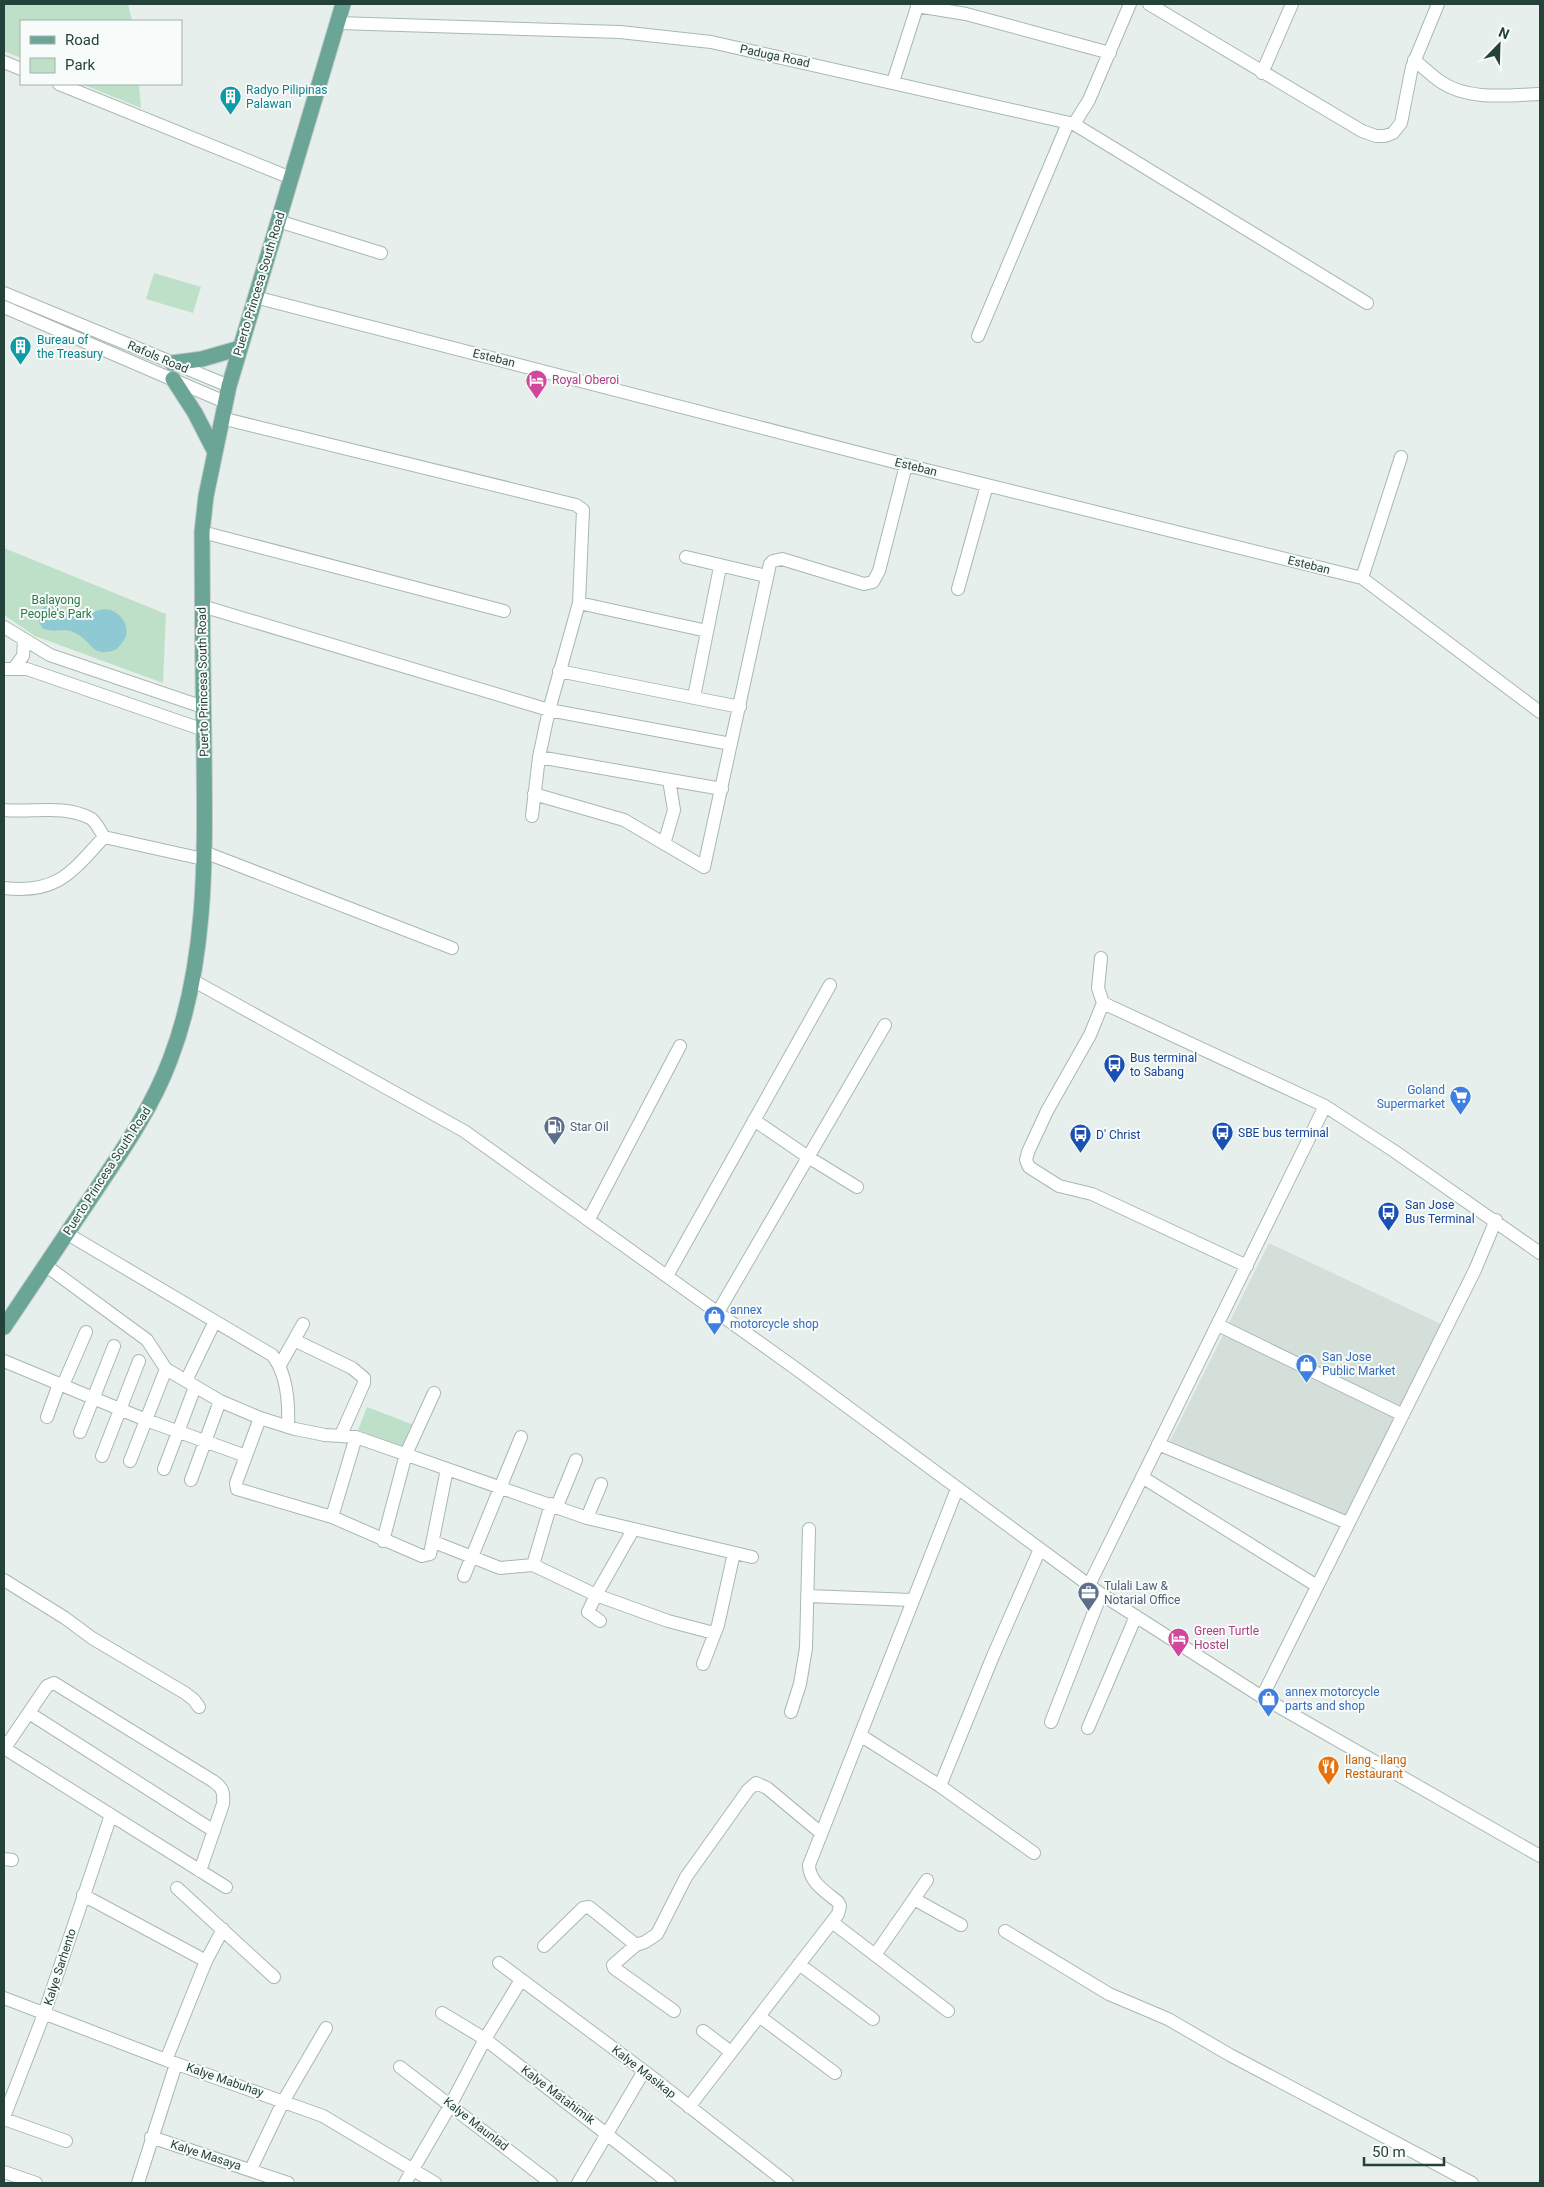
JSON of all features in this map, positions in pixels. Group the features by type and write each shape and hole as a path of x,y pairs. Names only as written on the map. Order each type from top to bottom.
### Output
{"main road":[{"name":"Puerto Princesa South Road","path":"4,1327 118,1156 150,1103 170,1063 182,1029 194,981 203,856 202,532 206,496 229,386 343,4"},
{"path":"172,363 202,359 240,348"},
{"path":"173,379 195,413 215,452"}],"street":[{"path":"978,336 1071,124 1089,100 1130,4"},
{"path":"1149,4 1262,73 1362,131 1376,136 1385,136 1393,133 1401,123 1414,60 1438,4"},
{"path":"1262,73 1292,4"},
{"path":"893,82 918,5 967,9 1110,54"},
{"name":"Paduga Road","path":"338,23 639,34 711,42 1071,124 1368,303"},
{"path":"1414,60 1441,82 1457,90 1490,95 1540,94"},
{"path":"4,62 20,69"},
{"path":"61,85 291,178"},
{"path":"278,221 381,253"},
{"name":"Rafols Road","path":"4,292 229,386"},
{"name":"Esteban","path":"255,297 906,465 1362,578 1540,712"},
{"name":"Rafols Road","path":"4,307 226,402"},
{"path":"221,418 576,505 584,514 579,603 549,710 534,794 532,816"},
{"path":"1362,578 1400,457"},
{"path":"534,794 614,816 704,868 730,744 740,707 766,576 773,561 782,559 864,584 873,582 879,571 906,465"},
{"path":"958,589 987,485"},
{"path":"202,532 504,611"},
{"path":"686,557 720,567 766,576"},
{"path":"694,697 720,567"},
{"path":"579,603 707,631"},
{"path":"202,606 549,710 730,744"},
{"path":"4,627 24,642 50,655 204,707"},
{"path":"9,669 23,656 24,642"},
{"path":"9,669 27,669 48,675 204,730"},
{"path":"560,671 740,707"},
{"path":"540,757 722,789"},
{"path":"664,844 674,810 670,780"},
{"path":"4,810 20,812 51,809 89,818 104,836 203,856 452,948"},
{"path":"4,888 25,890 37,888 68,876 104,836"},
{"path":"1101,958 1098,988 1103,1003 1090,1035 1046,1111 1028,1152 1026,1160 1029,1167 1059,1186 1092,1194 1247,1266"},
{"path":"194,981 464,1131 718,1312 1102,1594 1262,1698 1540,1856"},
{"path":"667,1276 830,985"},
{"path":"1103,1003 1326,1106 1496,1220 1540,1253"},
{"path":"718,1312 886,1025"},
{"path":"589,1219 680,1046"},
{"path":"1089,1585 1326,1106"},
{"path":"754,1120 808,1157 857,1187"},
{"path":"1262,1698 1475,1270 1496,1220"},
{"path":"66,1233 260,1347 280,1365 288,1406 288,1427"},
{"path":"45,1265 147,1340 166,1369 220,1401 260,1418 317,1434 356,1437 587,1518 752,1557"},
{"path":"164,1469 178,1432 191,1384 215,1321"},
{"path":"280,1365 303,1324"},
{"path":"1218,1325 1403,1416"},
{"path":"47,1417 86,1332"},
{"path":"294,1340 352,1368 364,1378 364,1383 341,1435"},
{"path":"80,1432 92,1397 114,1346"},
{"path":"4,1361 146,1420 246,1456"},
{"path":"102,1456 139,1361"},
{"path":"130,1461 166,1369"},
{"path":"384,1540 406,1454 434,1393"},
{"path":"191,1480 220,1401"},
{"path":"260,1418 236,1483 237,1489 332,1517 422,1556 430,1554 434,1542 448,1469"},
{"path":"332,1517 356,1437"},
{"path":"464,1576 521,1437"},
{"path":"1158,1444 1348,1523"},
{"path":"533,1565 554,1505 576,1460"},
{"path":"1142,1477 1317,1586"},
{"path":"587,1518 601,1484"},
{"path":"689,2108 840,1910 838,1902 809,1873 809,1865 957,1489"},
{"path":"600,1621 588,1614 596,1595 633,1530"},
{"path":"791,1712 800,1684 806,1648 809,1530"},
{"path":"434,1542 500,1568 533,1565 596,1595 668,1621 714,1634"},
{"path":"940,1786 993,1656 1040,1549"},
{"path":"703,1664 714,1634 734,1553"},
{"path":"4,1580 66,1618 92,1638 185,1693 199,1707"},
{"path":"1051,1722 1102,1594"},
{"path":"807,1596 912,1600"},
{"path":"1088,1728 1136,1616"},
{"path":"200,1871 223,1804 224,1792 222,1787 54,1684 47,1686 4,1749 111,1815 200,1871 226,1887"},
{"path":"29,1713 214,1831"},
{"path":"860,1735 940,1786 1034,1853"},
{"path":"674,2010 614,1968 614,1962 636,1945 645,1942 657,1934 686,1877 753,1784 756,1783 767,1788 821,1832"},
{"name":"Kalye Sarhento","path":"4,2118 44,2014 111,1815"},
{"path":"876,1956 927,1880"},
{"path":"177,1888 274,1977"},
{"path":"83,1895 206,1961"},
{"path":"914,1899 961,1925"},
{"path":"544,1946 583,1908 589,1906 636,1945"},
{"path":"832,1922 948,2011"},
{"path":"138,2183 171,2062 206,1961 223,1929"},
{"path":"1005,1931 1109,1994 1168,2019 1230,2056 1472,2183"},
{"name":"Kalye Masikap","path":"499,1963 644,2071 787,2183"},
{"path":"799,1964 873,2019"},
{"path":"405,2183 451,2104 484,2039 521,1980"},
{"name":"Kalye Mabuhay","path":"4,1998 171,2062 284,2100 332,2120 435,2183"},
{"name":"Kalye Matahimik","path":"442,2013 484,2039 606,2132 669,2183"},
{"path":"759,2016 835,2073"},
{"path":"251,2169 284,2100 326,2028"},
{"path":"703,2030 731,2052"},
{"name":"Kalye Maunlad","path":"400,2067 451,2104 551,2183"},
{"path":"578,2183 606,2132 644,2071"},
{"path":"4,2118 66,2141"},
{"name":"Kalye Masaya","path":"151,2137 288,2183"},
{"path":"4,2172 36,2183"}],"shaded area":[{"name":"San Jose Public Market","path":"1269,1243 1441,1324 1345,1515 1170,1441"}],"green space":[{"path":"4,4 128,4 132,20 20,20 20,58 4,51"},
{"path":"84,85 139,85 141,108"},
{"path":"154,273 201,287 193,313 146,299"},
{"name":"Balayong People's Park","path":"4,548 166,614 163,683 35,636 4,615"},
{"path":"367,1407 414,1425 405,1448 358,1430"}],"water":[{"path":"48,605 57,607 73,617 83,620 97,611 111,610 120,616 126,625 126,636 117,649 108,652 97,651 80,635 73,632 42,628 37,617 41,609"}],"place":[{"name":"Radyo Pilipinas Palawan","path":"230,116"},
{"name":"Bureau of the Treasury","path":"21,366"},
{"name":"Royal Oberoi","path":"536,399"},
{"name":"Bus terminal to Sabang","path":"1114,1084"},
{"name":"Goland Supermarket","path":"1461,1116"},
{"name":"Star Oil","path":"554,1146"},
{"name":"SBE bus terminal","path":"1222,1152"},
{"name":"D' Christ","path":"1080,1154"},
{"name":"San Jose Bus Terminal","path":"1389,1231"},
{"name":"annex motorcycle shop","path":"714,1336"},
{"name":"San Jose Public Market","path":"1306,1383"},
{"name":"Tulali Law & Notarial Office","path":"1088,1612"},
{"name":"Green Turtle Hostel","path":"1178,1657"},
{"name":"annex motorcycle parts and shop","path":"1269,1718"},
{"name":"Ilang - Ilang Restaurant","path":"1329,1786"}]}
